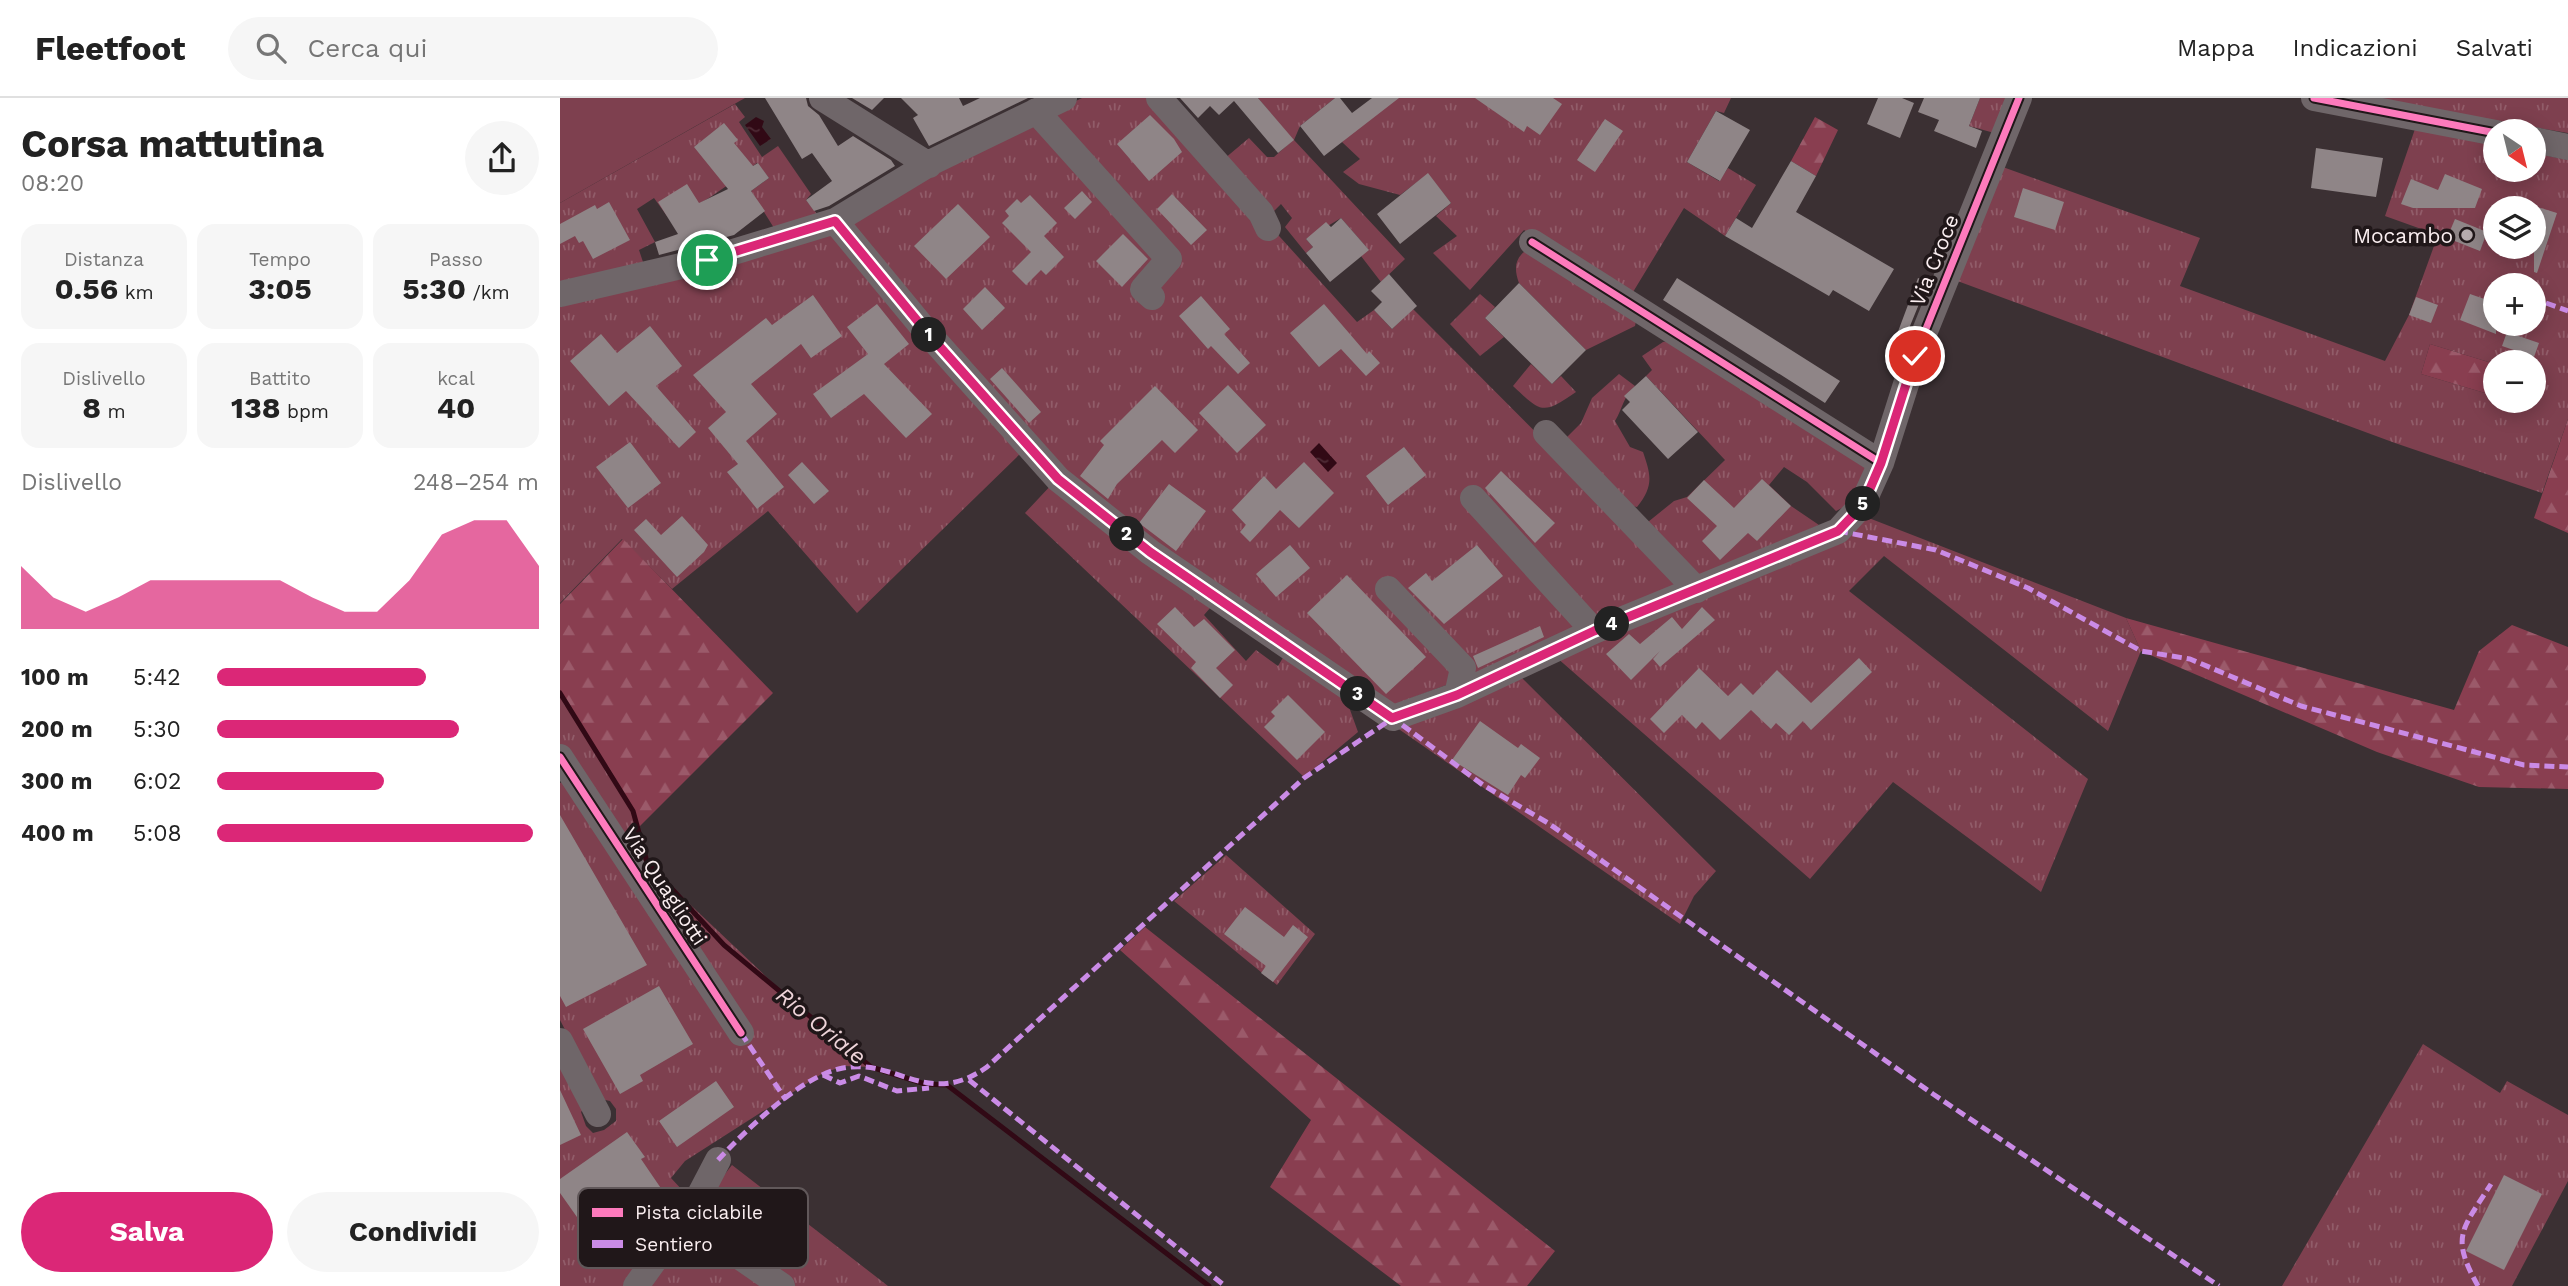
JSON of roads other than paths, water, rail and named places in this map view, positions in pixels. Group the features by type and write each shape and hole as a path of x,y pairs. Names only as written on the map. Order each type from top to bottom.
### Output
{"street":[{"path":"822,98 929,164"},
{"path":"560,294 707,260 835,221 929,164 1064,98"},
{"path":"1158,98 1261,213 1268,228"},
{"name":"Via Croce","path":"835,221 925,330 1058,479 1150,552 1392,718 1457,695 1594,631 1838,531 1863,505 1881,463 1915,356 2019,98"},
{"path":"2314,98 2483,130"},
{"path":"1036,111 1169,258 1143,289 1152,297"},
{"path":"2546,142 2568,147"},
{"path":"1532,242 1881,463"},
{"path":"1546,433 1697,590"},
{"path":"1473,498 1594,631"},
{"path":"1388,589 1463,668 1457,695"},
{"name":"Via Quagliotti","path":"563,767 741,1033"},
{"path":"560,1041 598,1115"},
{"path":"702,1188 718,1160"},
{"path":"636,1286 649,1268"},
{"path":"756,1268 782,1286"}],"water":[{"path":"756,117 764,121 762,127 771,139 760,146 745,125"},
{"path":"1319,443 1337,463 1328,472 1310,452"}],"waterway":[{"name":"Rio Oriale","path":"560,693 633,811 647,862 724,945 871,1067 925,1084 947,1085 1209,1286"}],"place":[{"name":"Mocambo","path":"2467,235"}]}
